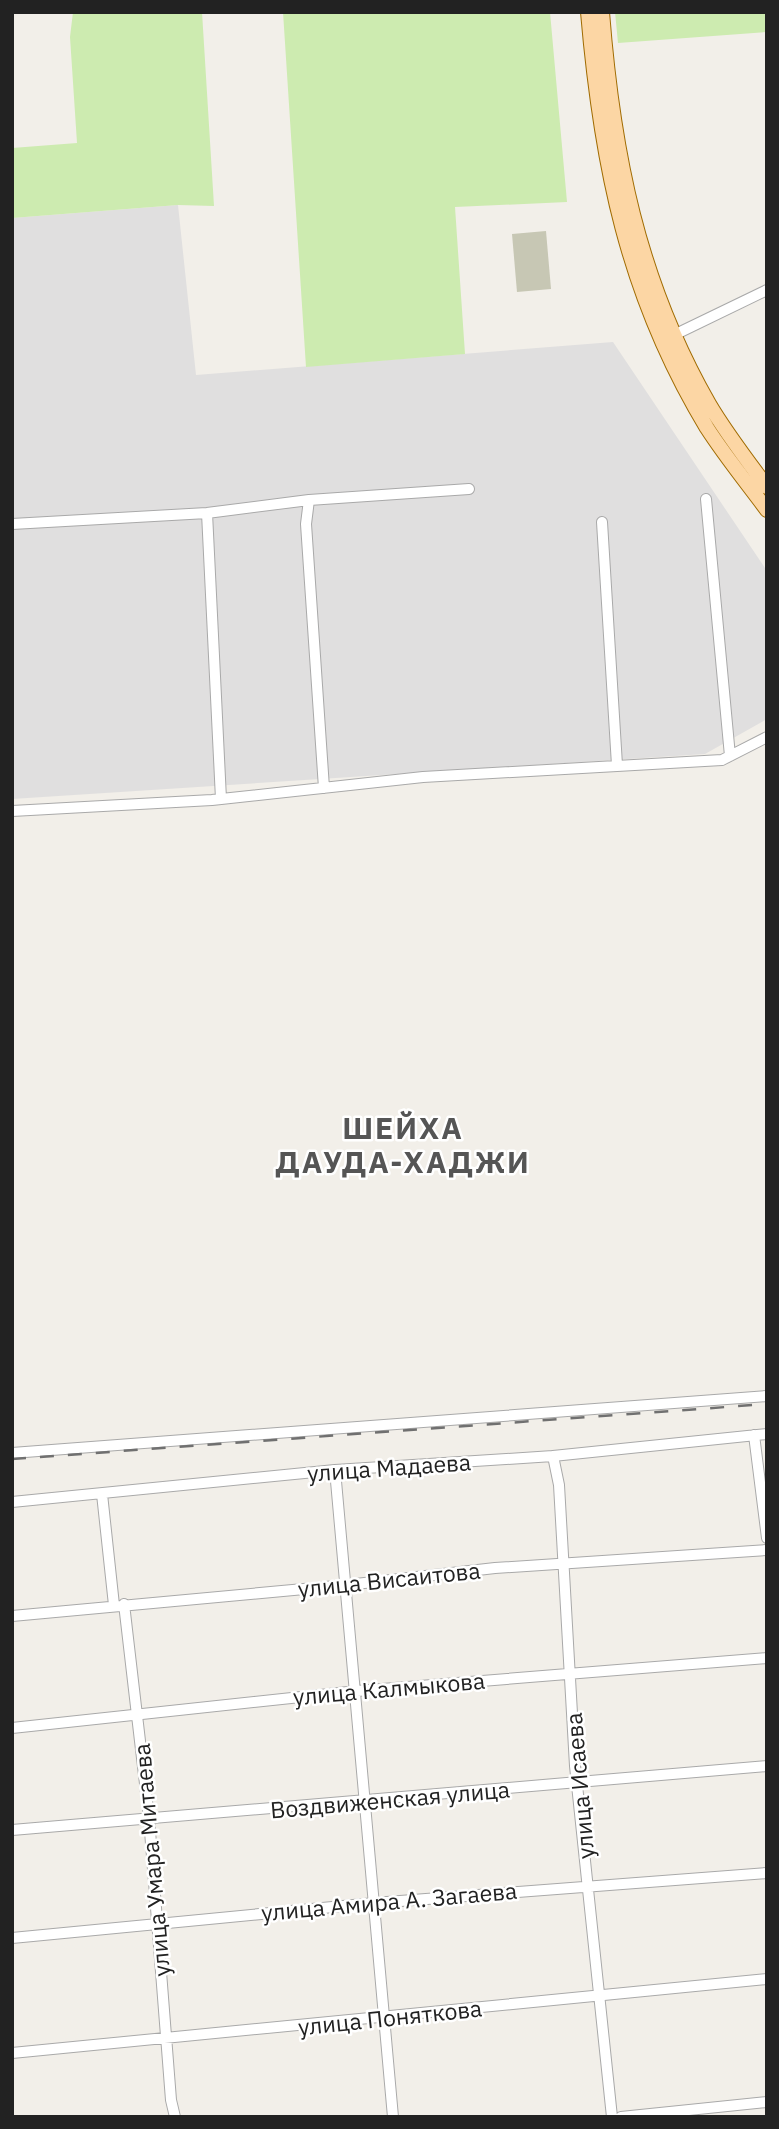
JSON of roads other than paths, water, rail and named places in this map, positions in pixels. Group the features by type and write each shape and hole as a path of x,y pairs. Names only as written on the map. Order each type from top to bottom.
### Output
{"main road":[{"path":"588,12 605,163 630,261 648,313 709,431 767,510"},
{"path":"602,12 619,164 641,249 674,335 709,404 767,487"}],"street":[{"path":"674,335 767,290"},
{"path":"12,524 207,513 309,500 469,489"},
{"path":"706,499 730,756"},
{"path":"309,500 306,524 324,788"},
{"path":"207,513 221,799"},
{"path":"602,522 617,765"},
{"path":"12,811 221,799 436,776 722,760 767,737"},
{"path":"12,1453 767,1396"},
{"name":"улица Мадаева","path":"12,1502 335,1470 553,1456 767,1434"},
{"path":"754,1435 767,1538"},
{"name":"улица Исаева","path":"553,1456 559,1485 568,1672 598,1997 612,2117"},
{"path":"335,1470 367,1801 393,2117"},
{"name":"улица Умара Митаева","path":"102,1494 138,1713 149,1818 155,1922 168,2038 171,2100 175,2117"},
{"name":"улица Висаитова","path":"12,1616 347,1585 495,1567 767,1550"},
{"name":"улица Калмыкова","path":"12,1728 357,1691 767,1658"},
{"name":"Воздвиженская улица","path":"12,1830 767,1766"},
{"name":"улица Амира А. Загаева","path":"12,1938 155,1922 589,1884 767,1873"},
{"name":"улица Поняткова","path":"12,2053 767,1979"},
{"path":"621,2117 767,2102"}],"railway":[{"path":"12,1459 767,1404"}],"district":[{"name":"ШЕЙХА ДАУДА-ХАДЖИ","path":"403,1144"}]}
